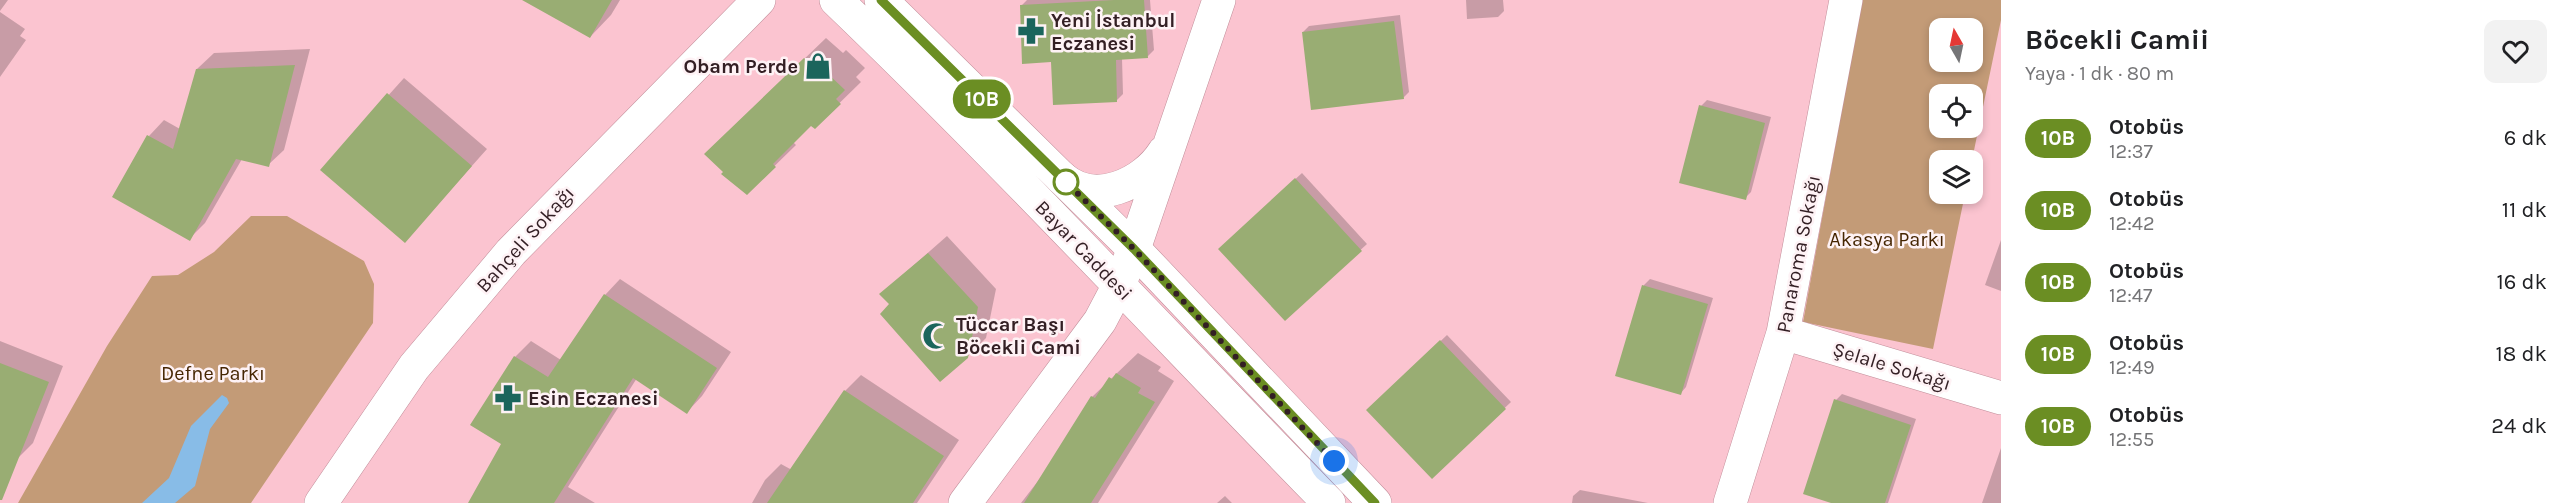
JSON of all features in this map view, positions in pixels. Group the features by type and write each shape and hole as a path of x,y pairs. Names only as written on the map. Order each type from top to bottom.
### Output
{"street":[{"name":"Bahçeli Sokağı","path":"321,503 422,357 511,252 759,0"},
{"name":"Bayar Caddesi","path":"836,0 898,59 1329,503"},
{"name":"Bayar Caddesi","path":"881,0 1134,249 1375,503"},
{"path":"965,503 1100,321 1119,285 1134,249 1219,0"},
{"name":"Panaroma Sokağı","path":"1730,503 1783,333 1846,0"},
{"path":"1062,178 1076,188 1092,192 1132,182 1154,165 1169,142"},
{"name":"Şelale Sokağı","path":"1783,333 2001,399"}],"green space":[{"name":"Akasya Parkı","path":"1862,0 2001,0 2001,20 1983,107 1983,84 1929,84 1929,138 1977,138 1974,150 1929,150 1929,204 1963,204 1933,349 1803,322"},
{"name":"Defne Parkı","path":"251,216 287,216 364,261 374,284 373,323 251,503 18,503 107,346 152,276 178,275 214,252"}],"water":[{"path":"222,395 229,403 210,429 195,486 175,503 142,503 169,478 191,426"}],"building":[{"path":"522,0 612,0 590,38"},
{"path":"1144,0 1148,58 1116,60 1117,102 1053,105 1051,62 1022,64 1020,5"},
{"path":"1394,21 1404,99 1311,110 1302,32"},
{"path":"804,58 820,73 824,70 845,90 836,99 841,104 815,129 811,126 773,164 776,167 747,195 721,174 723,172 704,154"},
{"path":"295,65 269,167 236,159 190,241 112,197 147,135 173,149 196,69"},
{"path":"387,93 472,166 405,243 320,170"},
{"path":"1699,105 1765,123 1746,200 1679,183"},
{"path":"1295,178 1362,251 1285,321 1218,249"},
{"name":"Tüccar Başı Böcekli Cami","path":"928,253 978,307 968,358 940,382 880,314 889,304 879,294"},
{"path":"1642,285 1708,304 1681,395 1615,376"},
{"path":"604,294 717,368 687,414 633,378 554,503 468,503 501,444 470,425 514,356 548,377"},
{"path":"1440,340 1506,409 1432,479 1366,410"},
{"path":"0,363 49,382 2,500 0,500"},
{"path":"1116,373 1141,388 1138,393 1155,402 1091,503 1024,503 1091,396 1095,398 1109,377 1112,379"},
{"path":"844,390 944,456 913,503 767,503"},
{"path":"1834,399 1911,425 1885,503 1831,503 1803,494"}],"bus line":[{"name":"10B","path":"881,0 1134,249 1375,503"}],"place":[{"name":"Yeni İstanbul Eczanesi","path":"1031,31"},
{"name":"Obam Perde","path":"818,66"},
{"name":"Tüccar Başı Böcekli Cami","path":"936,336"},
{"name":"Esin Eczanesi","path":"508,398"}],"route":[{"path":"1066,182 1068,183 1062,178 1076,192 1134,249 1334,461"}]}
